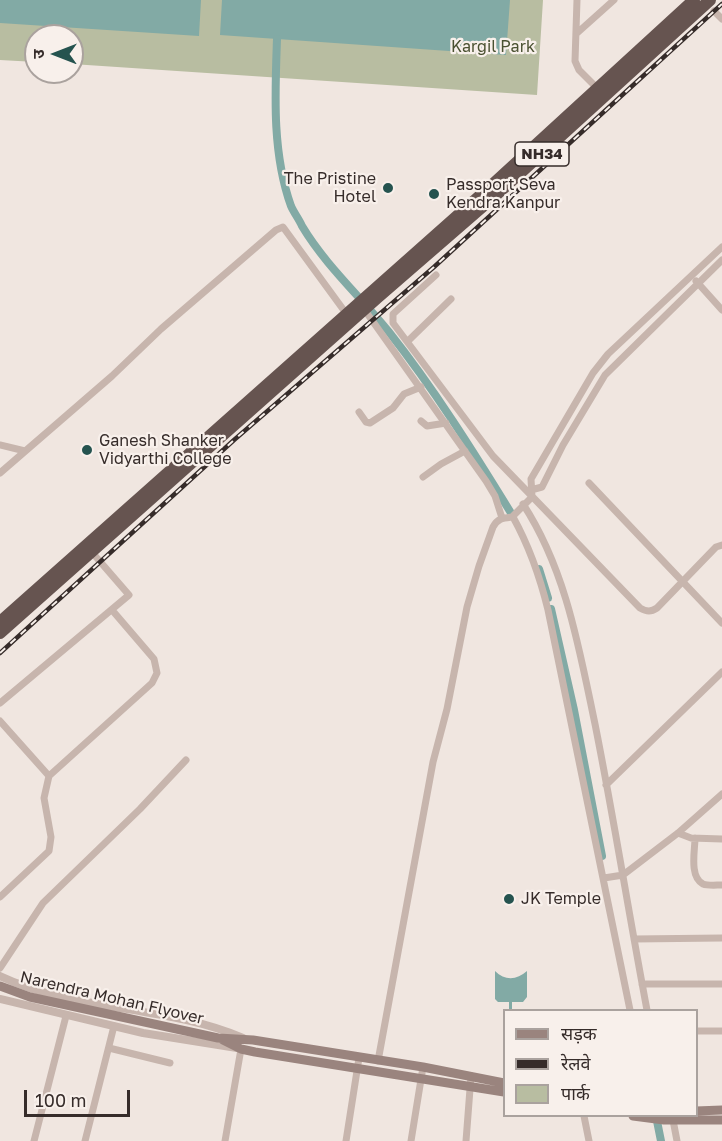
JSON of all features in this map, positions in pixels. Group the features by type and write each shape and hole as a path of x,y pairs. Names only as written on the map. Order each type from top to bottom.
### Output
{"highway":[{"path":"680,14 683,0"},
{"name":"NH34","path":"0,633 89,549 349,317 598,89 625,71 680,14 705,2"},
{"name":"NH34","path":"364,303 447,238 625,71 705,2"},
{"name":"NH34","path":"0,622 89,549"}],"main road":[{"name":"Narendra Mohan Flyover","path":"2,987 30,997 218,1038 247,1040 423,1067 503,1083"},
{"name":"Narendra Mohan Flyover","path":"218,1038 241,1049 503,1092"},
{"path":"698,1111 722,1110"},
{"path":"639,1117 668,1120 722,1120"}],"street":[{"path":"577,0 576,66 598,89"},
{"path":"576,34 614,0"},
{"path":"705,2 722,19"},
{"path":"0,472 276,230 283,227 291,241 349,317"},
{"path":"531,493 531,479 593,373 608,354 722,248"},
{"path":"378,1061 433,762 447,709 465,618 479,566 493,527 502,518 513,517 531,493 542,487 605,375 722,260"},
{"path":"436,275 393,314 393,323 493,456 645,610 652,611 657,608 716,547 722,545"},
{"path":"693,276 722,310"},
{"path":"408,341 451,299"},
{"path":"364,303 495,496 502,518"},
{"path":"359,412 366,422 370,423 393,408 404,394 421,387"},
{"path":"421,421 427,426 446,423"},
{"path":"0,445 25,451"},
{"path":"423,477 465,451"},
{"path":"589,483 722,623"},
{"path":"523,504 540,530 568,602 606,785 647,1009"},
{"path":"513,517 524,537 542,584 566,689 630,1009"},
{"path":"0,703 129,595 89,549"},
{"path":"0,897 49,851 51,837 44,798 49,776 152,683 157,673 154,659 112,610"},
{"path":"606,785 722,672"},
{"path":"0,721 49,776"},
{"path":"0,968 43,903 140,809 186,760"},
{"path":"604,878 623,875 678,833 722,794"},
{"path":"678,833 695,838 722,839"},
{"path":"695,838 694,871 697,879 704,885 722,885"},
{"path":"634,939 722,938"},
{"path":"0,976 25,986 70,998 215,1026 247,1040"},
{"path":"642,984 722,984"},
{"path":"0,999 114,1026 241,1049 225,1141"},
{"path":"34,1141 66,1016"},
{"path":"85,1141 114,1026"},
{"path":"698,1031 722,1031"},
{"path":"109,1048 170,1063"},
{"path":"346,1141 360,1058"},
{"path":"411,1141 423,1067"},
{"path":"466,1141 471,1076"},
{"path":"584,1117 589,1141"},
{"path":"668,1120 677,1141"}],"green space":[{"name":"Kargil Park","path":"0,0 543,0 537,95 84,65 84,24 24,24 24,61 0,60"}],"water":[{"path":"0,0 201,0 199,36 84,28 84,24 0,23"},
{"path":"222,0 510,0 506,55 220,35"},
{"path":"495,971 511,978 527,971 527,997 523,1002 512,1002 512,1009 509,1009 509,1002 498,1002 495,999"}],"waterway":[{"path":"277,39 276,123 281,165 292,209 311,241 332,268 389,332 422,376 511,513"},
{"path":"539,569 548,598"},
{"path":"551,609 574,710 602,856"},
{"path":"656,1117 661,1141"}],"railway":[{"path":"0,653 234,440 434,267 722,4"}],"place":[{"name":"The Pristine Hotel","path":"388,188"},
{"name":"Passport Seva Kendra Kanpur","path":"434,194"},
{"name":"Ganesh Shanker Vidyarthi College","path":"87,450"},
{"name":"JK Temple","path":"509,899"}]}
